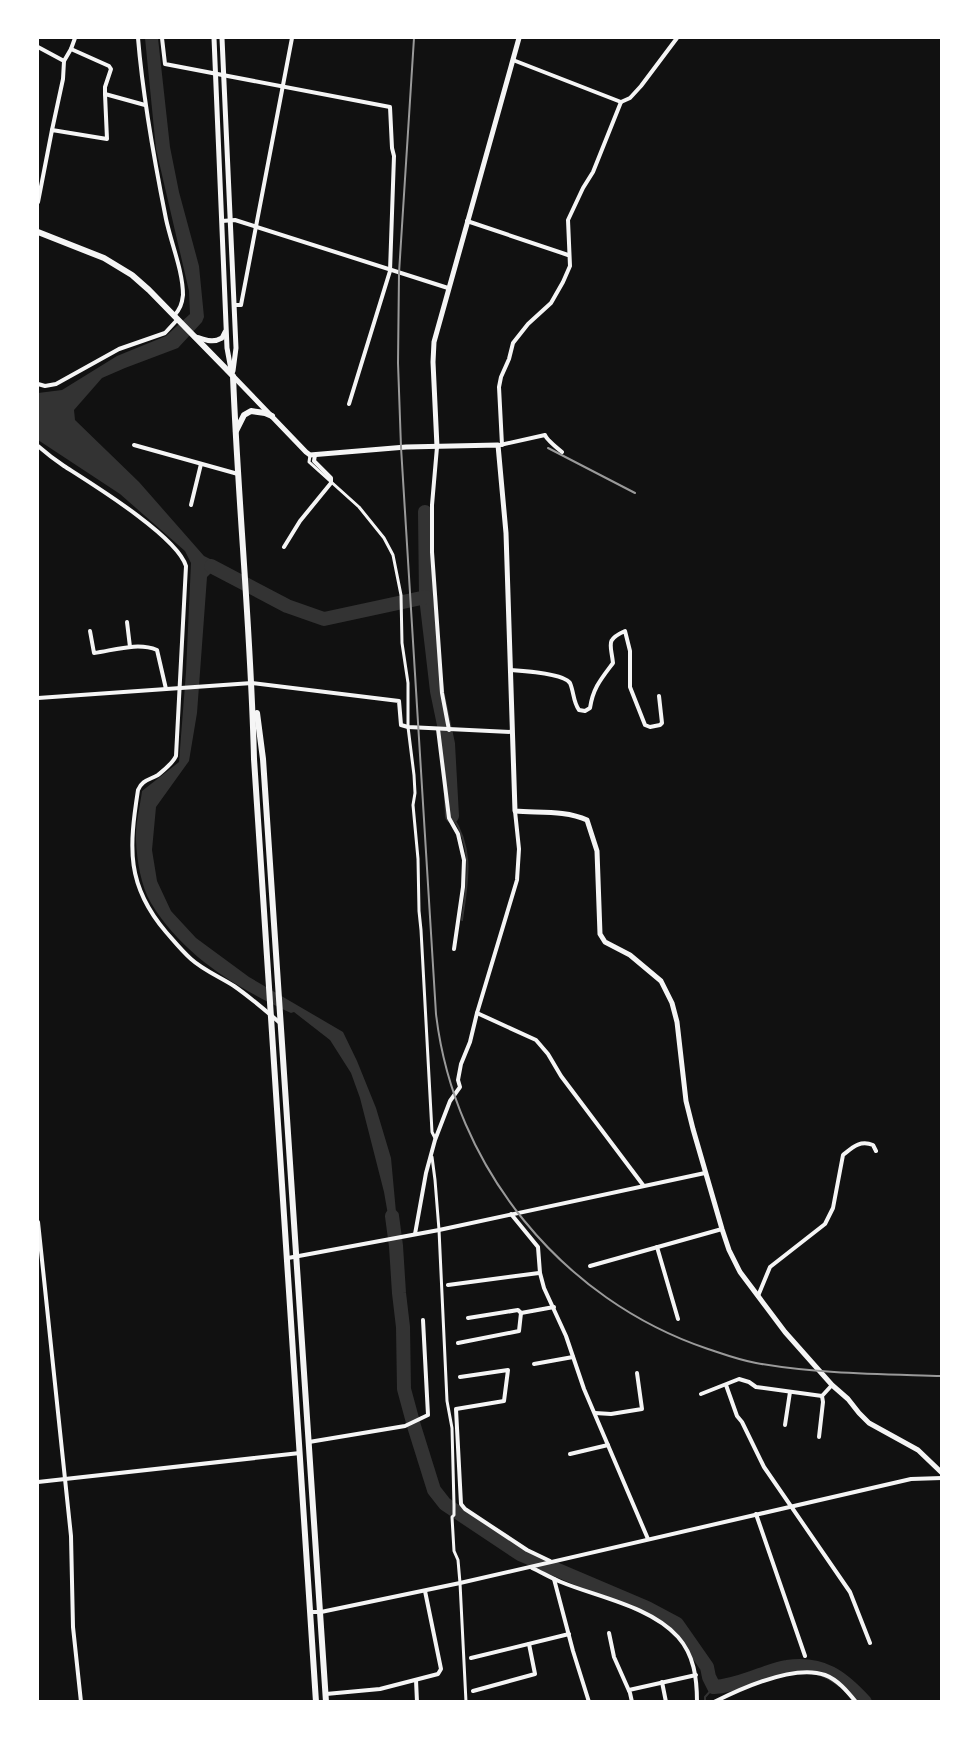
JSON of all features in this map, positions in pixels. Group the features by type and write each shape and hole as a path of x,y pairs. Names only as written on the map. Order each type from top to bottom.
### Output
{"highway":[{"path":"38,232 97,255 124,270 149,290 232,376 247,588 254,759 316,1701"},
{"path":"235,434 244,415 248,412 257,411 272,416"},
{"path":"252,683 263,759 326,1698"}],"main road":[{"path":"213,38 227,348 232,376 306,452 313,455 406,447 500,445 506,533 515,811 559,814 587,820 597,851 600,934 605,942 630,955 661,981 672,1003 677,1022 686,1101 722,1229 740,1272 785,1332 869,1423 918,1450 942,1473"},
{"path":"222,38 236,348 232,376"},
{"path":"437,447 434,342 519,38"},
{"path":"194,337 209,342 220,340 224,336 226,322"}],"street":[{"path":"38,202 63,79 64,61 75,38"},
{"path":"38,384 45,386 56,384 119,349 165,333 177,319 181,308 182,280 169,234 145,105 138,38"},
{"path":"162,38 165,64 390,107 394,156 390,271 348,404"},
{"path":"233,305 241,304 292,38"},
{"path":"562,452 555,444 547,440 545,435 500,445 499,387 501,377 513,343 528,324 551,303 570,266 568,220 593,172 621,102 630,98 677,38"},
{"path":"38,47 64,61"},
{"path":"52,130 107,139 105,87 111,69 71,49"},
{"path":"513,60 621,102"},
{"path":"105,94 145,105"},
{"path":"221,221 235,220 448,288"},
{"path":"467,221 569,255"},
{"path":"134,445 238,474"},
{"path":"38,446 132,511 183,558 186,566 181,688 174,760 156,776 140,784 133,839 134,874 152,916 191,959 271,1011 281,1023"},
{"path":"437,447 432,505 432,552 442,693 449,730"},
{"path":"313,455 314,460 331,478 331,483 359,507 384,538 393,555 401,594 402,643 408,689 408,727 414,775 413,805 418,859 432,1132 435,1140"},
{"path":"191,505 201,464"},
{"path":"284,547 300,521 331,483"},
{"path":"127,622 130,647"},
{"path":"90,631 94,653 130,647 150,647 157,650 166,689"},
{"path":"510,670 562,677 569,682 576,706 579,710 585,711 590,708 592,694 597,683 614,663 610,641 614,636 625,631 630,651 630,687 645,725 655,726 662,723 660,696"},
{"path":"38,698 252,683 399,700 401,725 408,727 512,732"},
{"path":"438,729 449,818 458,834 464,860 464,887 454,949"},
{"path":"415,1234 426,1173 435,1140 450,1101 460,1087 458,1080 461,1064 470,1042 517,880 519,849 515,811"},
{"path":"477,1013 536,1040 643,1185"},
{"path":"758,1296 770,1267 825,1224 833,1208 843,1155 858,1143 867,1142 873,1145 876,1151"},
{"path":"432,1156 439,1230 447,1401 452,1428 454,1505 452,1517 454,1551 458,1560 460,1583 466,1701"},
{"path":"288,1258 401,1238 705,1173"},
{"path":"511,1214 538,1247 544,1288 554,1307 595,1413 648,1539"},
{"path":"38,1222 71,1536 73,1627 81,1701"},
{"path":"590,1266 722,1229"},
{"path":"657,1247 678,1319"},
{"path":"448,1285 540,1273"},
{"path":"468,1318 554,1307"},
{"path":"458,1343 519,1331 521,1313"},
{"path":"309,1442 405,1426 428,1415 423,1320"},
{"path":"534,1364 573,1357"},
{"path":"460,1377 508,1370 504,1401 456,1409 461,1504 465,1509 527,1550 550,1562"},
{"path":"595,1413 611,1414 642,1409 637,1373"},
{"path":"701,1394 739,1379 756,1387 822,1396"},
{"path":"726,1385 737,1416 764,1467 850,1592 870,1643"},
{"path":"822,1396 832,1385"},
{"path":"785,1425 790,1392"},
{"path":"819,1437 822,1396"},
{"path":"570,1454 608,1445"},
{"path":"38,1482 301,1452"},
{"path":"311,1612 321,1612 425,1591 911,1479 942,1478"},
{"path":"756,1514 805,1656"},
{"path":"532,1567 554,1579 636,1610 662,1623 678,1637 691,1658 696,1675 697,1701"},
{"path":"554,1579 589,1701"},
{"path":"326,1698 380,1689 438,1674 441,1669 425,1591"},
{"path":"609,1633 614,1656 632,1701"},
{"path":"471,1658 569,1635"},
{"path":"472,1691 535,1674 529,1644"},
{"path":"714,1701 789,1673 825,1675 840,1683 856,1701"},
{"path":"629,1690 696,1675"},
{"path":"416,1680 417,1701"},
{"path":"662,1682 666,1701"}],"shaded area":[{"path":"145,38 158,38 170,147 179,192 199,266 204,317 178,348 102,378 74,410 75,420 139,482 204,556 228,568 225,579 211,573 207,577 197,713 189,761 156,807 152,850 157,881 171,911 196,938 249,977 343,1032 376,1108 391,1158 398,1234 391,1232 384,1192 360,1098 351,1073 330,1040 294,1012 291,1013 251,993 195,955 164,922 151,903 142,881 137,857 136,835 142,791 179,762 191,563 185,551 120,494 38,440 38,393 62,390 117,356 166,336 190,314 189,291 156,149"}],"waterway":[{"path":"425,512 426,597 437,691 448,744 452,816"},
{"path":"211,566 287,606 324,619 426,597"},
{"path":"452,816 464,841 467,854 467,880 462,920"},
{"path":"392,1216 403,1327 404,1389 434,1490 445,1504 520,1554 647,1608 677,1624 707,1667 714,1687 774,1670 800,1666 811,1667 831,1673 848,1685 865,1702"},
{"path":"705,1702 705,1697 714,1687"}],"railway":[{"path":"414,38 399,273 398,363 401,447 436,1014 447,1070 466,1124 491,1174 524,1220 563,1262 606,1298 655,1327 737,1359 779,1367 872,1374 942,1376"},
{"path":"548,448 635,493"}]}
